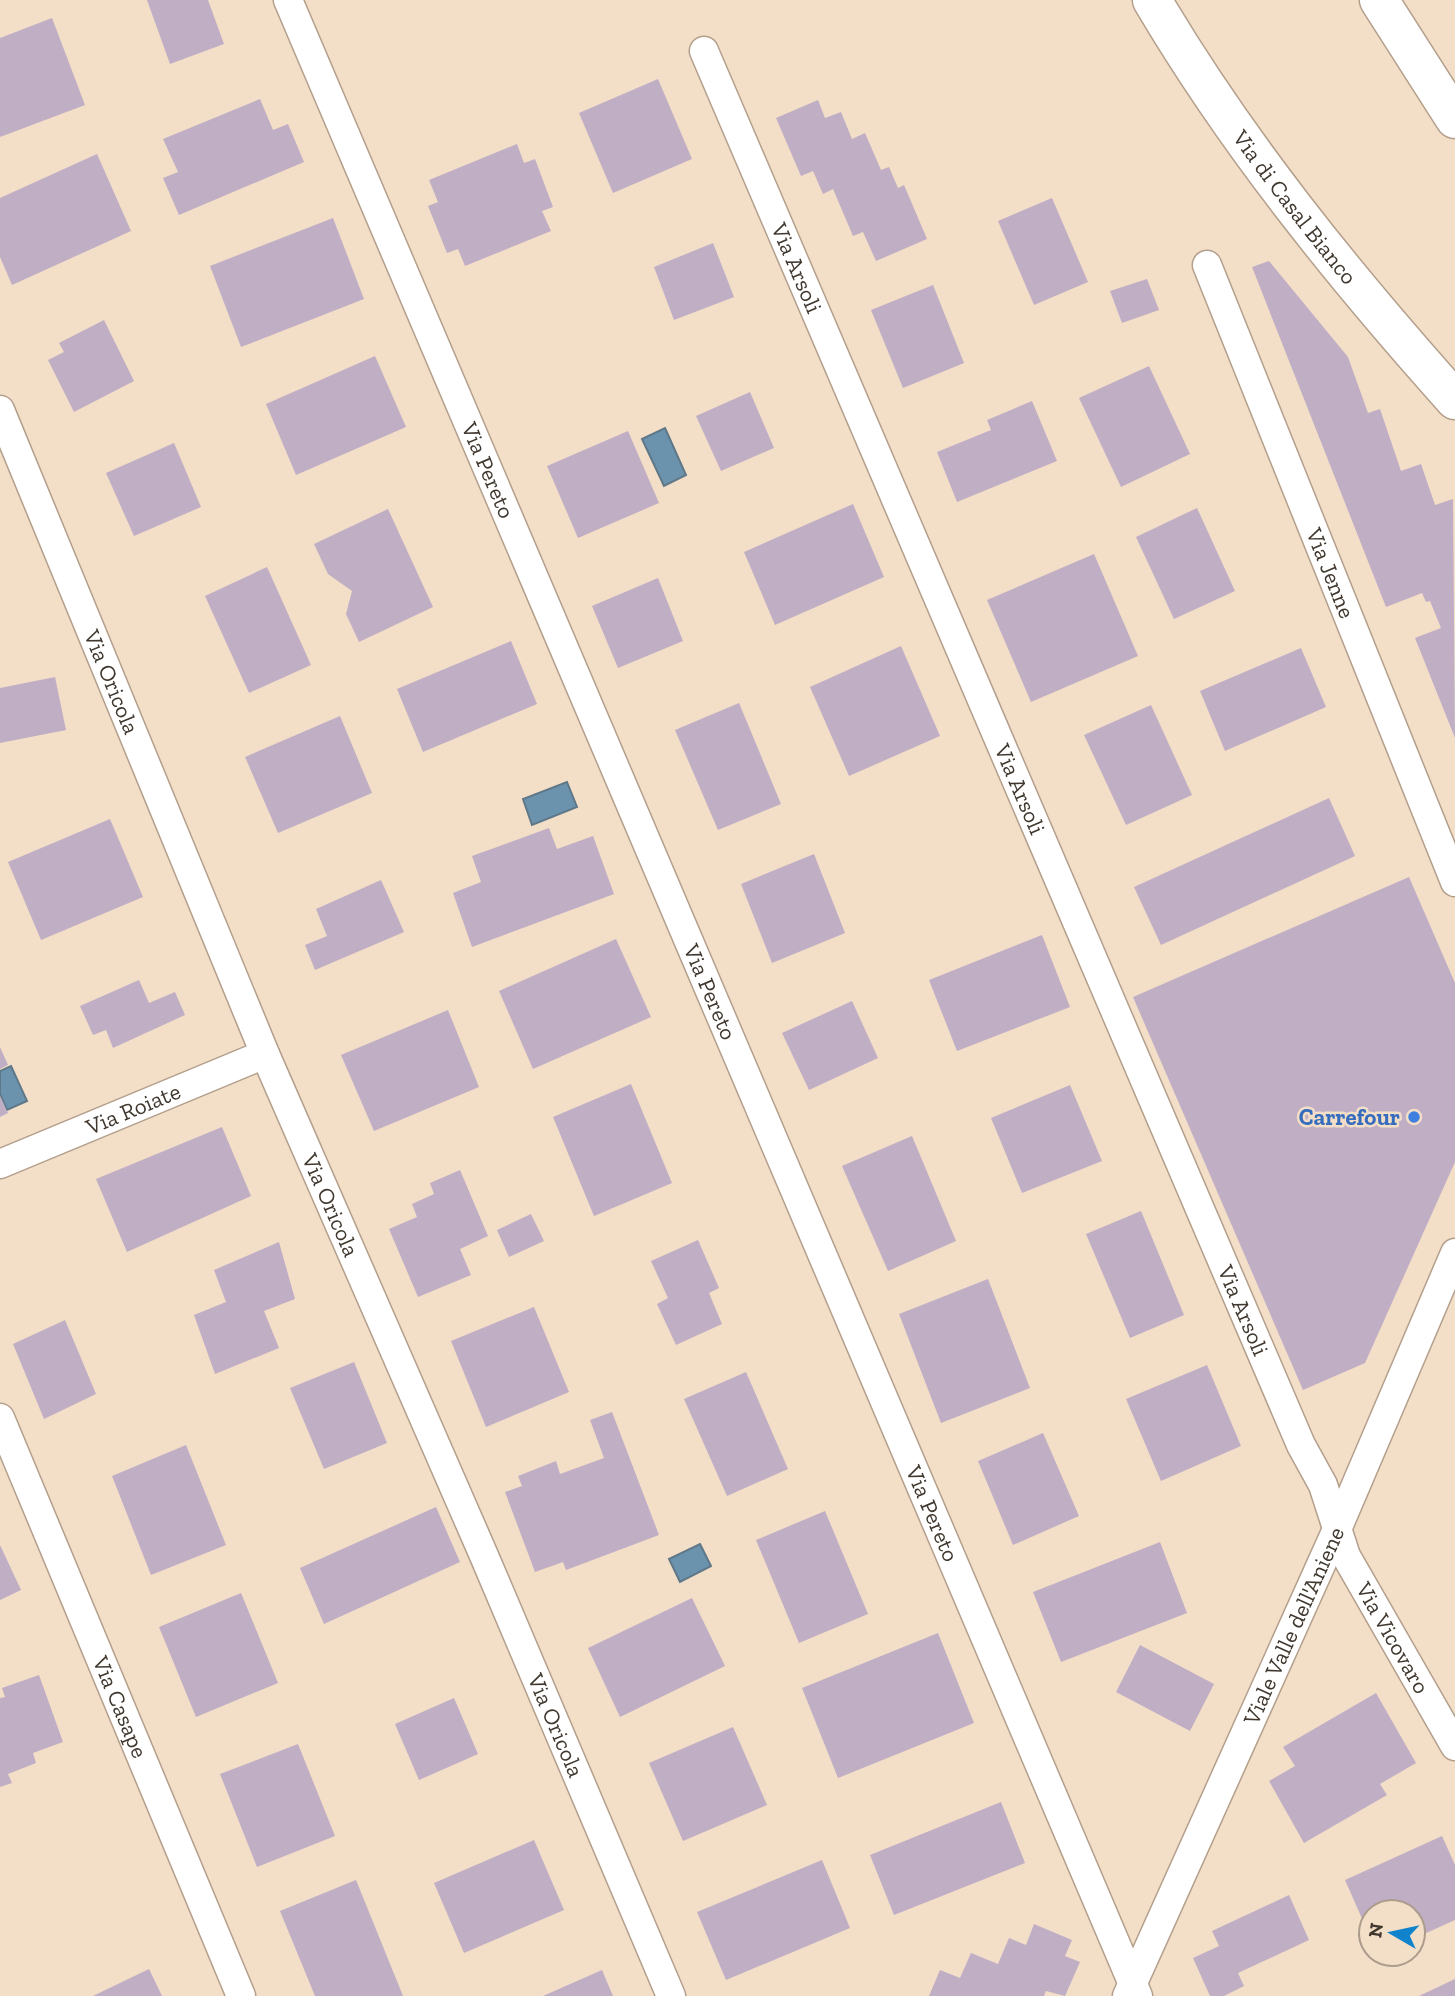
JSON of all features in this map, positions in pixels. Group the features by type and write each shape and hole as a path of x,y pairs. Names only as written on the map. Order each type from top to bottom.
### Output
{"main road":[{"name":"Via di Casal Bianco","path":"1152,0 1208,90 1268,172 1455,400"},
{"path":"1378,0 1455,119"}],"street":[{"name":"Via Pereto","path":"288,0 1133,1992"},
{"name":"Via Arsoli","path":"704,51 1338,1527"},
{"name":"Via Jenne","path":"1207,265 1455,882"},
{"name":"Via Oricola","path":"0,410 265,1054 491,1571 671,1996"},
{"name":"Via Roiate","path":"0,1164 265,1054"},
{"name":"Viale Valle dell'Aniene","path":"1133,1992 1338,1527 1455,1253"},
{"name":"Via Casape","path":"0,1418 11,1474 241,1996"},
{"name":"Via Vicovaro","path":"1338,1527 1346,1556 1455,1746"}],"water":[{"path":"665,428 686,475 664,486 642,439"},
{"path":"567,782 577,807 532,825 523,799"},
{"path":"11,1066 27,1101 7,1110 0,1094 0,1071"},
{"path":"700,1544 711,1566 680,1582 669,1559"}],"building":[{"path":"147,0 208,0 224,44 170,64"},
{"path":"52,18 85,105 0,137 0,38"},
{"path":"658,79 692,159 613,193 579,113"},
{"path":"260,99 273,130 288,124 304,162 179,215 163,178 178,172 163,139"},
{"path":"818,100 825,118 841,112 852,139 865,133 881,170 889,167 898,188 904,185 927,239 876,261 863,232 853,236 833,189 823,194 813,171 801,176 776,118"},
{"path":"517,144 524,163 535,159 553,207 542,211 551,231 465,266 458,249 447,253 428,206 438,202 429,180"},
{"path":"97,154 131,231 12,285 0,257 0,198"},
{"path":"1052,198 1088,282 1034,305 998,221"},
{"path":"333,218 364,299 241,347 210,266"},
{"path":"713,243 734,297 674,320 654,267"},
{"path":"1269,261 1348,357 1368,413 1380,409 1401,471 1421,464 1435,505 1453,499 1455,738 1415,638 1441,628 1430,601 1426,602 1422,593 1386,607 1252,267"},
{"path":"1147,279 1159,310 1122,323 1110,291"},
{"path":"933,285 964,363 903,388 871,310"},
{"path":"104,320 134,381 74,412 48,360 64,352 59,343"},
{"path":"375,356 406,427 296,475 266,404"},
{"path":"1149,366 1190,454 1121,487 1079,398"},
{"path":"750,392 774,448 721,471 696,416"},
{"path":"1032,401 1057,461 957,502 937,452 991,430 987,420"},
{"path":"628,431 659,503 578,538 547,466"},
{"path":"174,443 201,507 134,536 106,473"},
{"path":"853,504 884,577 775,625 744,552"},
{"path":"1197,508 1235,591 1174,619 1136,537"},
{"path":"388,509 433,607 359,642 346,614 352,591 328,574 314,544"},
{"path":"1094,554 1138,656 1031,702 987,600"},
{"path":"267,567 311,665 249,693 205,596"},
{"path":"658,578 683,641 618,668 592,606"},
{"path":"511,641 537,704 423,752 397,689"},
{"path":"901,646 940,736 849,776 810,687"},
{"path":"1301,648 1326,707 1225,751 1200,691"},
{"path":"55,677 66,730 0,743 0,688"},
{"path":"739,703 781,804 718,830 675,730"},
{"path":"1151,705 1192,795 1126,825 1084,735"},
{"path":"340,716 372,793 278,833 245,757"},
{"path":"1329,798 1355,856 1161,945 1134,887"},
{"path":"110,819 143,897 41,940 8,862"},
{"path":"549,828 557,849 593,836 614,894 472,947 453,893 481,882 472,856"},
{"path":"814,854 845,933 772,963 741,884"},
{"path":"1409,877 1455,983 1455,1162 1365,1363 1303,1390 1133,997"},
{"path":"381,880 404,932 315,970 305,945 327,936 316,909"},
{"path":"1042,935 1070,1007 957,1051 929,980"},
{"path":"616,939 651,1017 533,1069 499,991"},
{"path":"139,980 149,1003 175,992 185,1015 113,1048 106,1030 93,1035 80,1006"},
{"path":"852,1001 878,1058 809,1090 782,1033"},
{"path":"448,1010 479,1087 374,1131 341,1055"},
{"path":"0,1047 8,1065 0,1069"},
{"path":"631,1084 672,1183 594,1216 553,1117"},
{"path":"1070,1085 1102,1161 1022,1193 991,1118"},
{"path":"0,1096 8,1113 0,1117"},
{"path":"222,1127 251,1196 127,1252 96,1179"},
{"path":"912,1136 956,1241 888,1271 842,1166"},
{"path":"460,1170 488,1236 460,1249 471,1275 418,1297 389,1229 417,1217 412,1204 434,1194 430,1183"},
{"path":"1141,1211 1184,1315 1130,1338 1086,1234"},
{"path":"531,1214 544,1241 509,1257 497,1230"},
{"path":"698,1240 719,1288 709,1293 722,1324 676,1345 657,1304 668,1298 651,1261"},
{"path":"279,1242 295,1299 264,1311 279,1348 215,1374 194,1315 226,1302 214,1270"},
{"path":"988,1279 1030,1388 941,1423 899,1314"},
{"path":"534,1307 569,1392 486,1427 451,1341"},
{"path":"65,1320 96,1394 44,1419 13,1344"},
{"path":"354,1362 387,1443 324,1469 290,1388"},
{"path":"1207,1365 1241,1446 1161,1481 1126,1399"},
{"path":"746,1372 788,1469 727,1496 684,1399"},
{"path":"612,1412 659,1535 566,1570 563,1562 535,1572 505,1492 522,1486 518,1476 556,1461 560,1474 604,1458 590,1420"},
{"path":"1043,1433 1079,1516 1013,1545 978,1461"},
{"path":"186,1445 226,1545 151,1575 112,1476"},
{"path":"436,1507 460,1562 324,1624 300,1568"},
{"path":"825,1511 868,1614 799,1643 756,1540"},
{"path":"1160,1542 1187,1613 1061,1662 1033,1592"},
{"path":"0,1545 21,1590 0,1600"},
{"path":"241,1593 278,1683 196,1717 159,1627"},
{"path":"692,1598 725,1666 620,1717 588,1648"},
{"path":"938,1633 974,1723 838,1778 802,1688"},
{"path":"1140,1645 1214,1684 1190,1731 1116,1692"},
{"path":"39,1675 63,1742 33,1753 36,1763 8,1774 12,1783 0,1787 0,1698 5,1697 2,1688"},
{"path":"1376,1693 1416,1763 1380,1784 1387,1795 1304,1843 1269,1781 1295,1766 1283,1747"},
{"path":"454,1698 478,1754 419,1780 395,1724"},
{"path":"733,1727 767,1805 683,1841 649,1763"},
{"path":"298,1744 335,1836 257,1867 220,1774"},
{"path":"1001,1802 1025,1863 894,1915 870,1855"},
{"path":"1442,1836 1455,1865 1455,1920 1427,1933 1427,1898 1357,1898 1357,1907 1345,1880"},
{"path":"534,1840 564,1910 464,1953 434,1883"},
{"path":"822,1860 850,1928 726,1980 697,1912"},
{"path":"356,1880 403,1996 315,1996 280,1911"},
{"path":"1289,1895 1309,1940 1238,1973 1244,1986 1224,1996 1210,1996 1193,1958 1219,1946 1212,1931"},
{"path":"1034,1924 1072,1940 1065,1956 1080,1962 1065,1996 1046,1991 1044,1996 929,1996 940,1970 960,1978 971,1953 998,1964 1009,1938 1026,1945"},
{"path":"149,1969 162,1996 93,1996"},
{"path":"602,1970 613,1996 543,1996"},
{"path":"1455,1979 1455,1996 1419,1996"}],"place":[{"name":"Carrefour","path":"1414,1117"}]}
